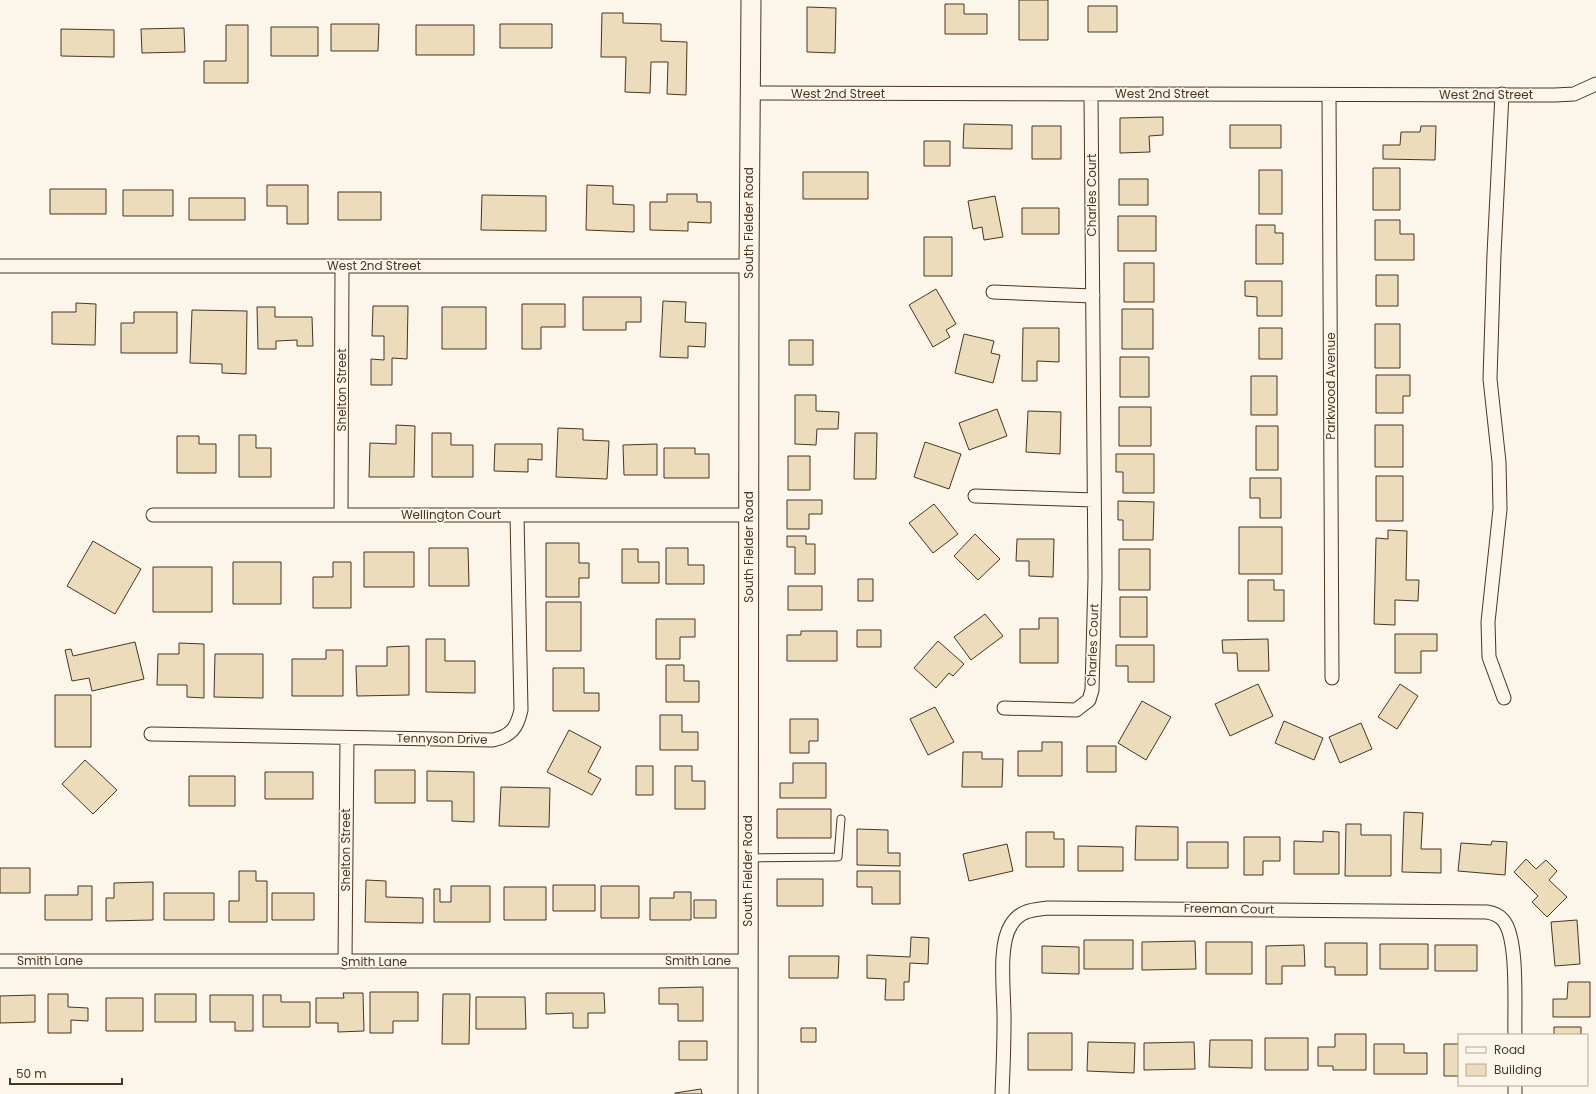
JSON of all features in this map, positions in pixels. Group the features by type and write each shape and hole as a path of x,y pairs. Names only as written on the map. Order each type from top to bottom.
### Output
{"main road":[{"name":"South Fielder Road","path":"748,1094 749,266 751,0"}],"street":[{"name":"West 2nd Street","path":"750,94 1574,94 1596,84"},
{"name":"Charles Court","path":"1004,708 1076,710 1089,700 1092,690 1095,578 1092,94"},
{"path":"1502,94 1494,254 1490,380 1499,462 1500,509 1488,622 1489,657 1504,698"},
{"name":"Parkwood Avenue","path":"1329,95 1332,678"},
{"name":"West 2nd Street","path":"0,266 749,266"},
{"name":"Shelton Street","path":"341,515 342,266"},
{"path":"993,292 1093,296"},
{"path":"975,496 1094,500"},
{"name":"Wellington Court","path":"154,515 749,514"},
{"name":"Tennyson Drive","path":"151,734 493,740 504,738 518,723 520,710 517,515"},
{"name":"Shelton Street","path":"345,962 347,738"},
{"name":"Freeman Court","path":"1002,1094 1004,1024 1003,946 1010,925 1017,917 1025,912 1048,908 1487,912 1495,914 1503,919 1508,927 1514,947 1514,1034"},
{"name":"Smith Lane","path":"0,961 748,961"}],"lane":[{"path":"748,858 838,858 841,819"}],"building":[{"path":"1019,0 1048,0 1048,40 1019,40"},
{"path":"945,4 964,4 964,14 987,14 987,34 945,34"},
{"path":"1088,6 1117,6 1117,32 1088,32"},
{"path":"807,7 836,8 835,53 807,52"},
{"path":"602,13 623,13 623,23 661,24 661,41 687,42 686,95 667,94 668,62 651,62 650,93 625,92 626,57 601,57"},
{"path":"331,24 379,24 378,51 331,51"},
{"path":"500,24 552,24 552,48 500,48"},
{"path":"226,25 248,25 248,83 204,83 204,61 226,61"},
{"path":"416,25 474,25 474,55 416,55"},
{"path":"271,27 318,27 318,56 271,56"},
{"path":"184,28 185,52 142,53 141,29"},
{"path":"61,29 114,30 114,57 61,56"},
{"path":"1163,117 1163,135 1149,136 1150,152 1120,153 1120,118"},
{"path":"964,124 1012,125 1012,149 963,148"},
{"path":"1230,125 1281,125 1281,148 1230,148"},
{"path":"1032,126 1061,126 1061,159 1032,159"},
{"path":"1421,126 1436,126 1435,160 1383,159 1383,145 1400,145 1401,132 1420,132"},
{"path":"924,141 950,141 950,166 924,166"},
{"path":"1373,168 1400,168 1400,210 1373,210"},
{"path":"1259,170 1282,170 1282,214 1259,214"},
{"path":"803,172 868,172 868,199 803,199"},
{"path":"1119,179 1148,179 1148,205 1119,205"},
{"path":"267,185 308,185 308,224 287,224 287,206 267,206"},
{"path":"587,185 613,186 613,204 634,205 634,232 586,230"},
{"path":"50,189 106,189 106,214 50,214"},
{"path":"123,190 173,190 173,216 123,216"},
{"path":"338,192 381,192 381,220 338,220"},
{"path":"667,194 697,194 697,202 711,202 711,223 688,222 688,231 650,230 650,202 667,202"},
{"path":"482,195 546,196 546,231 481,230"},
{"path":"995,196 1003,237 984,240 982,227 973,229 968,201"},
{"path":"189,198 245,198 245,220 189,220"},
{"path":"1022,208 1059,208 1059,234 1022,234"},
{"path":"1118,216 1156,216 1156,251 1118,251"},
{"path":"1375,220 1400,220 1400,234 1414,234 1414,260 1375,260"},
{"path":"1256,225 1275,225 1275,233 1283,233 1283,264 1256,264"},
{"path":"924,237 952,237 952,276 924,276"},
{"path":"1124,263 1154,263 1154,302 1124,302"},
{"path":"1376,275 1398,275 1398,306 1376,306"},
{"path":"1245,281 1282,281 1282,316 1257,316 1257,297 1245,296"},
{"path":"936,289 956,324 946,330 950,337 933,347 909,305"},
{"path":"583,297 641,297 641,322 626,322 626,330 583,330"},
{"path":"663,301 686,302 685,322 706,323 705,347 688,346 688,358 660,357"},
{"path":"76,303 96,304 95,345 52,344 52,312 76,312"},
{"path":"522,304 565,304 565,327 541,327 541,349 522,349"},
{"path":"373,306 408,306 407,359 392,358 392,385 371,385 371,359 384,360 384,336 372,336"},
{"path":"257,307 275,307 275,317 312,317 313,346 297,346 297,340 276,341 276,349 258,349"},
{"path":"442,307 486,307 486,349 442,349"},
{"path":"1122,309 1153,309 1153,349 1122,349"},
{"path":"192,310 247,311 246,374 222,373 222,364 190,363"},
{"path":"134,312 177,312 177,353 121,353 121,323 134,323"},
{"path":"1375,324 1400,324 1400,368 1375,368"},
{"path":"1023,328 1059,328 1059,362 1037,361 1037,381 1022,381"},
{"path":"1259,328 1282,328 1282,359 1259,359"},
{"path":"964,334 994,341 991,353 1000,355 993,383 955,373"},
{"path":"789,340 813,340 813,365 789,365"},
{"path":"1120,357 1149,357 1149,397 1120,397"},
{"path":"1376,375 1410,375 1410,396 1403,396 1403,413 1376,413"},
{"path":"1251,376 1277,376 1277,415 1251,415"},
{"path":"795,395 816,395 816,411 839,412 838,429 817,429 816,445 795,444"},
{"path":"1119,407 1151,407 1151,446 1119,446"},
{"path":"997,409 1007,436 969,450 959,423"},
{"path":"1028,411 1061,412 1060,454 1026,452"},
{"path":"396,425 415,426 414,477 369,477 370,443 396,444"},
{"path":"1375,425 1403,425 1403,467 1375,467"},
{"path":"1256,426 1278,426 1278,470 1256,470"},
{"path":"558,428 583,429 583,440 609,441 607,479 556,477"},
{"path":"432,433 451,433 451,445 473,445 473,477 432,477"},
{"path":"855,433 877,433 876,479 854,479"},
{"path":"239,435 256,435 256,448 271,448 271,477 239,477"},
{"path":"177,436 199,436 199,444 216,444 216,473 177,473"},
{"path":"925,442 961,454 949,489 914,477"},
{"path":"495,444 542,444 542,460 528,459 528,472 494,471"},
{"path":"657,444 657,475 624,475 623,445"},
{"path":"664,448 695,448 695,454 709,454 709,478 664,478"},
{"path":"1116,454 1154,454 1154,493 1123,493 1123,472 1116,472"},
{"path":"788,456 810,456 810,490 788,490"},
{"path":"1376,476 1403,476 1403,521 1376,521"},
{"path":"1250,478 1281,478 1281,518 1260,518 1260,498 1250,498"},
{"path":"787,500 822,500 822,514 809,514 809,529 787,529"},
{"path":"1118,501 1154,502 1153,540 1123,540 1123,520 1118,520"},
{"path":"934,504 958,534 933,553 909,523"},
{"path":"1239,527 1282,527 1282,574 1239,574"},
{"path":"1388,530 1407,531 1406,580 1419,580 1418,601 1395,600 1395,625 1374,624 1376,538 1388,539"},
{"path":"975,534 1000,559 978,580 954,556"},
{"path":"787,536 806,536 806,544 815,544 815,574 795,574 795,547 787,547"},
{"path":"1017,539 1054,539 1053,577 1029,576 1029,561 1016,561"},
{"path":"93,541 141,569 115,614 67,586"},
{"path":"546,543 579,543 579,563 589,563 589,578 579,578 579,597 546,597"},
{"path":"429,548 468,548 469,586 429,586"},
{"path":"666,548 688,548 688,565 704,565 704,584 666,584"},
{"path":"622,549 638,549 638,562 659,562 659,583 622,583"},
{"path":"1119,549 1150,549 1150,590 1119,590"},
{"path":"364,552 414,552 414,587 364,587"},
{"path":"233,562 281,562 281,604 233,604"},
{"path":"333,562 351,562 351,608 313,608 313,577 333,577"},
{"path":"153,567 212,567 212,612 153,612"},
{"path":"858,579 873,579 873,601 858,601"},
{"path":"1248,580 1274,580 1274,590 1284,590 1284,621 1248,621"},
{"path":"788,586 822,586 822,610 788,610"},
{"path":"1120,597 1147,597 1147,637 1120,637"},
{"path":"546,602 581,602 581,651 546,651"},
{"path":"985,614 1003,636 971,660 954,637"},
{"path":"1039,618 1058,618 1058,663 1020,663 1020,629 1039,629"},
{"path":"656,619 695,619 695,637 680,637 680,659 656,659"},
{"path":"857,630 881,630 881,647 857,647"},
{"path":"801,631 837,631 837,661 787,661 787,635 801,635"},
{"path":"1395,634 1437,634 1437,651 1421,651 1421,673 1395,673"},
{"path":"426,639 445,639 445,661 475,661 475,693 426,692"},
{"path":"1268,639 1269,671 1238,671 1237,653 1223,653 1222,640"},
{"path":"938,641 964,664 953,676 949,673 936,688 914,668"},
{"path":"135,642 144,679 92,691 89,678 72,681 65,650 71,649 73,656"},
{"path":"179,643 204,644 204,698 187,697 187,685 157,685 158,654 179,654"},
{"path":"1116,645 1154,645 1154,682 1128,682 1128,666 1116,666"},
{"path":"409,646 409,695 357,696 356,666 387,666 387,647"},
{"path":"326,650 343,650 343,696 292,696 292,659 326,659"},
{"path":"215,654 263,654 263,698 214,697"},
{"path":"666,665 684,665 684,681 699,681 699,702 666,702"},
{"path":"553,668 584,668 584,693 599,693 599,711 553,711"},
{"path":"1258,684 1273,716 1230,736 1215,704"},
{"path":"1400,684 1418,696 1397,729 1378,717"},
{"path":"55,695 91,695 91,747 55,747"},
{"path":"1142,701 1171,717 1146,760 1118,743"},
{"path":"935,707 954,742 928,755 910,719"},
{"path":"660,715 682,715 682,732 698,732 698,750 660,750"},
{"path":"790,719 818,719 818,741 809,741 809,753 790,753"},
{"path":"1284,721 1323,738 1314,760 1275,743"},
{"path":"1361,723 1372,749 1340,763 1329,737"},
{"path":"569,730 601,747 588,772 601,779 592,795 547,772"},
{"path":"1042,742 1062,742 1062,776 1018,776 1018,751 1042,751"},
{"path":"1087,746 1116,746 1116,772 1087,772"},
{"path":"963,752 982,752 982,759 1003,759 1002,787 962,787"},
{"path":"85,760 117,790 93,814 62,784"},
{"path":"793,763 826,763 826,798 780,798 780,783 793,783"},
{"path":"636,766 653,766 653,795 636,795"},
{"path":"675,766 692,766 692,781 705,781 705,809 675,809"},
{"path":"375,770 415,770 415,803 375,803"},
{"path":"427,771 474,772 474,822 452,821 452,801 427,801"},
{"path":"265,772 313,772 313,799 265,799"},
{"path":"189,776 235,776 235,806 189,806"},
{"path":"501,787 550,788 549,827 499,826"},
{"path":"777,809 831,809 831,838 777,838"},
{"path":"1404,812 1423,813 1421,849 1441,849 1441,873 1402,872"},
{"path":"1346,824 1361,824 1361,835 1391,835 1391,876 1345,876"},
{"path":"1136,826 1178,827 1178,860 1135,860"},
{"path":"857,829 888,830 888,853 900,853 900,866 857,865"},
{"path":"1323,831 1339,832 1339,874 1294,874 1294,841 1323,842"},
{"path":"1026,832 1054,832 1054,839 1064,839 1064,867 1026,867"},
{"path":"1244,837 1280,837 1280,861 1263,861 1263,875 1244,875"},
{"path":"1492,841 1507,842 1505,875 1458,871 1461,843 1491,845"},
{"path":"1187,842 1228,842 1228,868 1187,868"},
{"path":"1007,844 1013,871 969,881 963,854"},
{"path":"1078,846 1123,847 1123,871 1078,871"},
{"path":"1526,859 1536,869 1546,860 1557,871 1549,880 1567,897 1547,917 1532,902 1538,896 1514,872"},
{"path":"0,868 30,868 30,893 0,893"},
{"path":"239,871 256,871 256,881 267,881 267,922 229,922 229,901 239,901"},
{"path":"857,871 900,871 900,904 872,904 872,887 857,887"},
{"path":"777,879 823,879 823,906 777,906"},
{"path":"366,880 386,881 386,897 423,898 423,923 365,922"},
{"path":"153,882 153,920 106,921 106,898 114,898 114,883"},
{"path":"553,885 595,885 595,911 553,911"},
{"path":"78,886 92,886 92,920 45,920 45,895 78,895"},
{"path":"451,886 490,886 490,922 434,922 434,889 440,889 440,902 451,902"},
{"path":"601,886 639,886 639,918 601,918"},
{"path":"504,887 546,887 546,920 504,920"},
{"path":"674,892 691,892 691,920 650,920 650,898 674,898"},
{"path":"164,893 214,893 214,920 164,920"},
{"path":"272,893 314,893 314,920 272,920"},
{"path":"694,900 716,900 716,918 694,918"},
{"path":"1577,920 1580,964 1555,966 1551,922"},
{"path":"911,937 929,938 928,964 910,963 909,982 904,982 904,1000 885,1000 886,979 867,978 867,955 910,957"},
{"path":"1084,940 1133,940 1133,969 1084,969"},
{"path":"1195,941 1196,969 1142,970 1142,942"},
{"path":"1206,942 1252,942 1252,974 1206,974"},
{"path":"1325,943 1367,943 1367,975 1335,975 1335,967 1325,967"},
{"path":"1380,944 1428,944 1428,969 1380,969"},
{"path":"1304,945 1305,966 1282,966 1282,984 1266,984 1266,946"},
{"path":"1435,945 1477,945 1477,971 1435,971"},
{"path":"1042,946 1079,947 1079,974 1042,973"},
{"path":"789,956 839,956 838,978 789,978"},
{"path":"1568,982 1590,982 1590,1017 1553,1017 1553,999 1567,999"},
{"path":"703,987 703,1021 678,1021 678,1004 659,1004 659,988"},
{"path":"370,992 418,992 418,1021 393,1021 393,1033 370,1033"},
{"path":"343,993 363,993 364,1031 338,1032 338,1023 316,1023 316,998 344,998"},
{"path":"546,993 604,993 605,1013 588,1013 588,1028 573,1028 573,1013 546,1014"},
{"path":"48,994 68,994 68,1007 88,1008 88,1021 71,1020 71,1033 48,1033"},
{"path":"155,994 196,994 196,1022 155,1022"},
{"path":"443,994 470,994 469,1044 442,1044"},
{"path":"35,995 35,1022 0,1023 0,996"},
{"path":"210,995 253,995 253,1031 235,1031 235,1022 210,1022"},
{"path":"263,995 281,995 281,1002 310,1002 310,1027 263,1027"},
{"path":"476,997 525,997 526,1029 476,1029"},
{"path":"106,998 143,998 143,1031 106,1031"},
{"path":"1554,1027 1581,1027 1581,1034 1554,1034"},
{"path":"801,1028 816,1028 816,1042 801,1042"},
{"path":"1028,1033 1072,1033 1072,1070 1028,1070"},
{"path":"1335,1034 1366,1034 1366,1070 1333,1070 1333,1066 1318,1066 1318,1047 1335,1047"},
{"path":"1265,1038 1308,1038 1308,1070 1265,1070"},
{"path":"1210,1040 1252,1040 1252,1068 1209,1067"},
{"path":"679,1041 707,1041 707,1060 679,1060"},
{"path":"1088,1042 1135,1043 1134,1073 1087,1071"},
{"path":"1194,1042 1195,1069 1144,1070 1144,1043"},
{"path":"1374,1044 1404,1044 1404,1053 1427,1053 1427,1074 1374,1074"},
{"path":"1444,1044 1458,1044 1458,1076 1444,1076"},
{"path":"701,1089 702,1094 675,1094 675,1093"}]}
